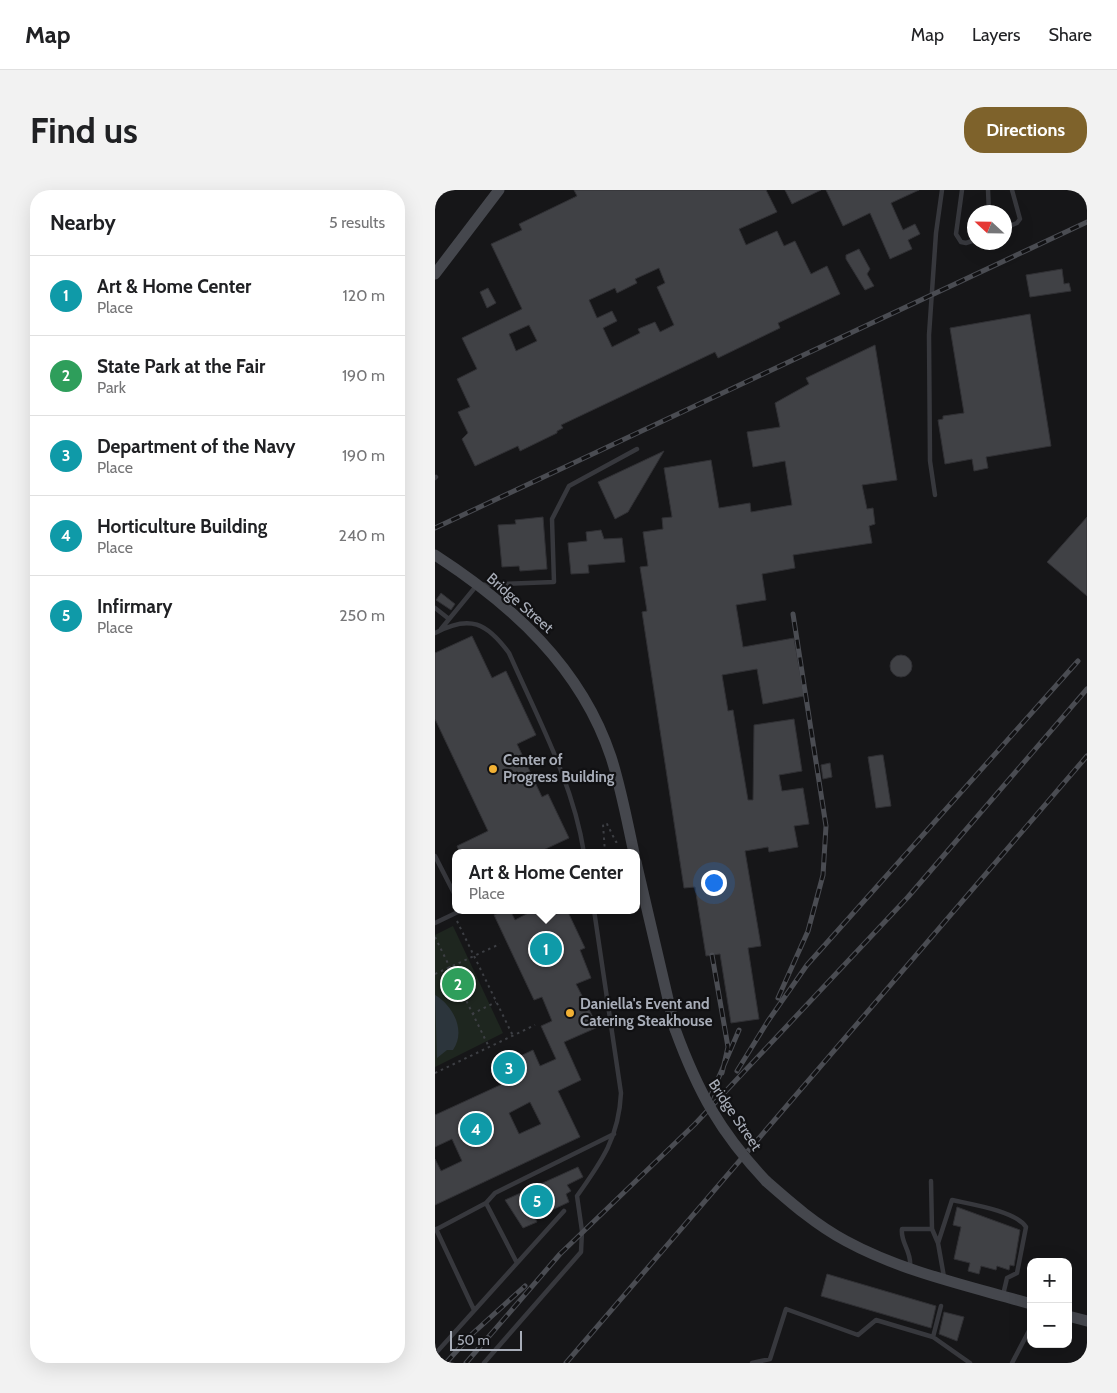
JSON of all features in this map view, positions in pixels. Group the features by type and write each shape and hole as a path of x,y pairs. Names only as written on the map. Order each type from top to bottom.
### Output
{"main road":[{"path":"435,274 499,190"},
{"name":"Bridge Street","path":"435,555 502,604 536,634 563,666 579,690 610,756 633,849"},
{"name":"Bridge Street","path":"640,879 675,1029 692,1076 712,1113 747,1161 803,1214 845,1240 909,1268 1028,1303"},
{"path":"1072,1317 1087,1321"}],"lane":[{"path":"935,495 930,461 929,335 937,233 943,190"},
{"path":"962,190 956,234 961,242 967,243"},
{"path":"988,190 989,205"},
{"path":"1012,190 1020,219 1012,225"},
{"path":"435,633 441,629 477,585 554,582 552,520 569,486 637,449"},
{"path":"435,608 449,619"},
{"path":"441,629 467,622 477,624 496,634 509,652 569,790 584,849"},
{"path":"435,856 452,889"},
{"path":"435,923 454,914"},
{"path":"484,1363 581,1252 582,1231 577,1196 591,1176 614,1134 620,1118 621,1093 595,914"},
{"path":"474,1310 436,1230 487,1203 495,1194 614,1134"},
{"path":"931,1181 931,1229 937,1243 944,1279"},
{"path":"937,1243 952,1200 1009,1215 1023,1221 1026,1227 1017,1273 1007,1278 1003,1296"},
{"path":"487,1203 517,1263"},
{"path":"435,1354 564,1211"},
{"path":"909,1268 911,1259 901,1236 902,1229 931,1229"},
{"path":"933,1337 941,1306"},
{"path":"751,1363 770,1359 786,1309 858,1335 876,1320 933,1337 970,1363"},
{"path":"1012,1363 1027,1334"}],"path":[{"path":"605,849 603,824 607,824 616,842 630,837"},
{"path":"454,914 513,1036"},
{"path":"435,937 489,1047"},
{"path":"435,974 500,944"},
{"path":"472,1014 497,1002"},
{"path":"435,1073 535,1025"}],"shaded area":[{"path":"453,926 503,1033 435,1067 435,935"},
{"path":"435,995 448,1006 458,1028 457,1043 453,1050 447,1050 437,1058"}],"building":[{"path":"574,190 766,190 777,212 739,229 746,245 777,231 784,246 795,241 811,274 827,266 840,294 778,323 780,328 718,358 715,352 561,425 563,428 557,431 557,433 520,451 518,446 475,466 462,439 468,433 458,412 470,407 457,379 477,369 462,338 522,309 491,244 522,230 519,224 577,196","holes":["659,268 665,283 657,287 674,325 660,332 655,322 638,329 640,333 612,347 603,328 617,321 612,311 597,318 589,300 615,288 617,293 637,283 635,279","529,325 537,341 516,351 509,334"]},
{"path":"785,190 821,190 792,204"},
{"path":"826,190 919,190 891,203 903,230 915,224 920,234 908,240 912,249 890,259 870,213 843,226"},
{"path":"859,249 870,269 867,274 874,286 865,290 846,259 846,255"},
{"path":"1062,269 1064,284 1069,283 1071,291 1030,297 1026,275"},
{"path":"488,288 496,303 487,308 480,292"},
{"path":"1030,314 1051,446 986,457 988,468 974,471 972,459 945,464 938,420 943,419 943,416 964,413 950,328"},
{"path":"875,345 897,480 862,485 867,509 873,508 875,524 869,526 872,543 793,555 795,568 762,574 766,600 736,605 743,647 794,638 804,696 763,704 757,669 722,675 728,711 733,710 748,800 753,800 754,725 794,719 802,771 779,775 782,791 803,788 809,824 794,826 798,847 769,852 768,847 745,851 761,946 748,948 759,1019 731,1023 720,954 706,956 695,887 684,888 642,612 647,611 640,567 648,566 643,532 663,529 662,518 672,517 664,468 711,460 719,508 750,503 751,512 792,505 785,461 753,467 747,432 780,427 775,403 809,384 806,378"},
{"path":"664,451 628,512 615,519 598,482"},
{"path":"543,517 547,569 520,571 519,566 502,567 498,525 516,524 515,520"},
{"path":"1087,517 1087,596 1047,562"},
{"path":"601,530 604,539 622,538 625,562 588,565 589,573 571,574 568,543 587,541 586,532"},
{"path":"441,593 455,604 451,610 436,600"},
{"name":"Center of Progress Building","path":"472,636 492,678 506,671 536,735 517,744 542,797 548,794 569,838 546,849 458,849 457,846 488,831 435,719 435,653"},
{"path":"901,655 909,658 912,666 909,674 901,677 893,674 890,666 893,658"},
{"path":"883,755 891,806 876,808 868,757"},
{"path":"830,763 832,777 823,779 821,765"},
{"path":"512,914 515,920 526,914 569,914 585,948 580,950 591,978 576,984 598,1027 564,1042 581,1080 558,1091 580,1137 435,1205 435,1159 441,1171 462,1161 452,1139 435,1147 435,1115 522,1075 514,1059 533,1050 540,1066 556,1059 541,1026 552,1021 542,997 534,1000 494,915","holes":["530,1102 541,1124 519,1134 509,1113"]},
{"path":"578,1167 583,1177 567,1185 571,1191 566,1194 569,1202 535,1218 537,1222 523,1228 505,1200"},
{"path":"957,1207 1020,1230 1014,1266 1010,1265 1009,1270 997,1266 996,1270 981,1266 979,1274 968,1271 970,1263 954,1259 961,1227 953,1225"},
{"path":"827,1274 936,1306 931,1328 821,1296"},
{"path":"944,1312 964,1317 957,1341 939,1334"}],"railway":[{"path":"435,528 1087,222"},
{"path":"778,998 808,931 823,875 826,826 793,614"},
{"path":"737,1071 768,1021 807,965 1078,661"},
{"path":"466,1363 560,1254 695,1124 908,897 1087,689"},
{"path":"566,1363 1087,756"},
{"path":"712,955 728,1047 722,1073"},
{"path":"709,1100 739,1030"},
{"path":"446,1363 471,1335 525,1286"}],"place":[{"name":"Center of Progress Building","path":"493,769"},
{"name":"Art & Home Center","path":"546,949"},
{"name":"State Park at the Fair","path":"458,984"},
{"name":"Daniella's Event and Catering Steakhouse","path":"570,1013"},
{"name":"Department of the Navy","path":"509,1068"},
{"name":"Horticulture Building","path":"476,1129"},
{"name":"Infirmary","path":"537,1201"}]}
